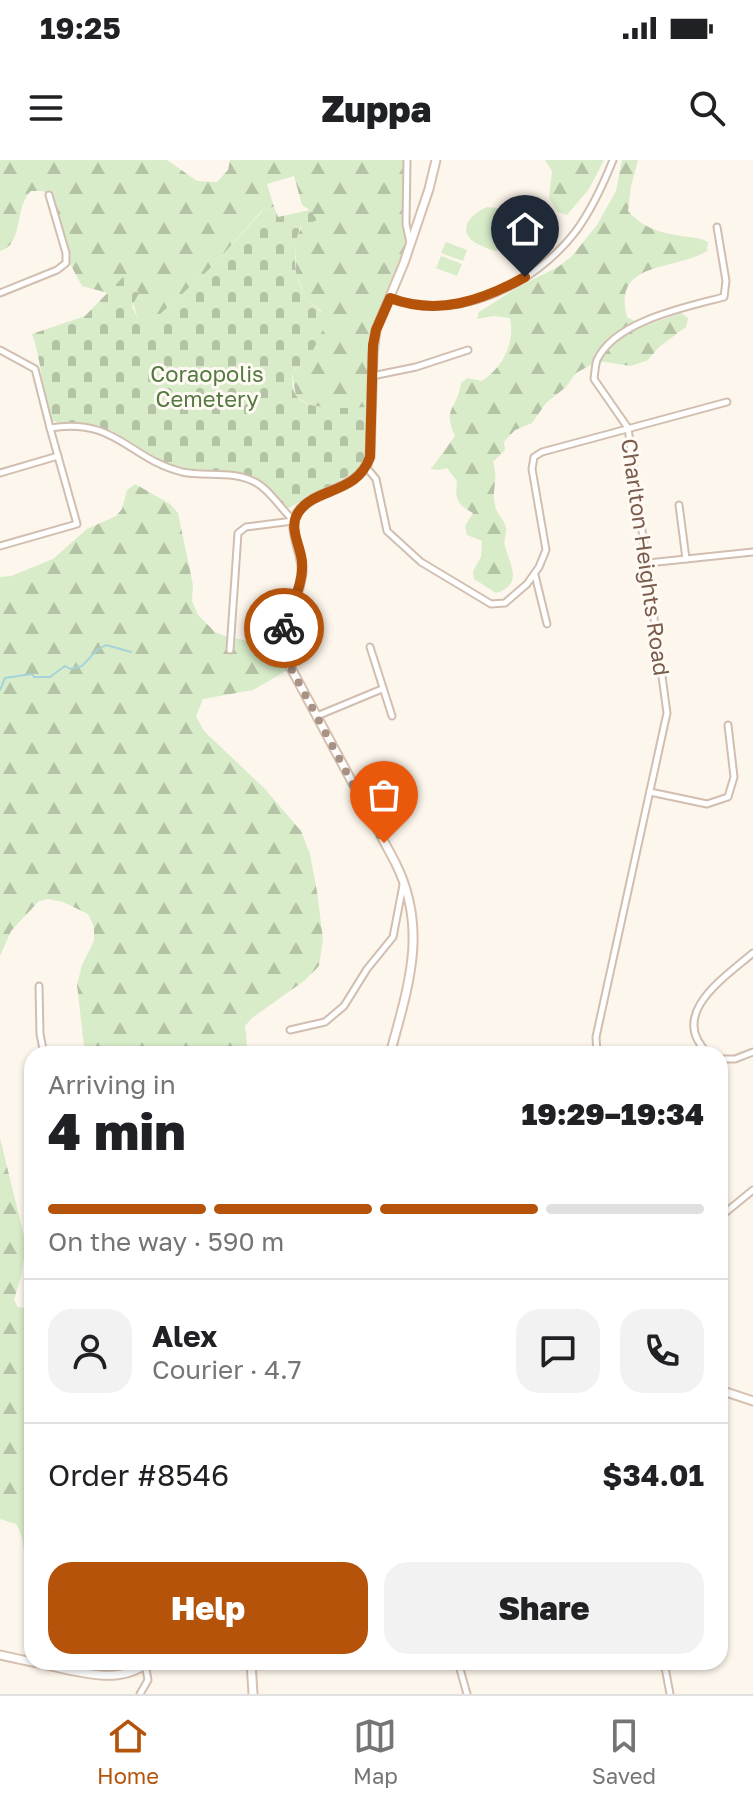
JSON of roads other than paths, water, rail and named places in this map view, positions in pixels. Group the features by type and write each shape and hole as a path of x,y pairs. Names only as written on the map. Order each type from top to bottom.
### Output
{"street":[{"path":"407,160 406,215 410,244"},
{"path":"230,650 238,533 246,527 294,521 305,506 347,484 366,467 372,444 375,336 410,244 436,160"},
{"path":"390,298 413,305 450,306 489,295 525,277 554,256 575,232 598,196 613,160"},
{"path":"0,293 57,270 66,263 66,253 49,195"},
{"path":"717,227 726,281 724,297 644,321 626,331 597,361 594,379 628,428 727,402"},
{"path":"0,350 35,369 77,524 0,546"},
{"path":"372,376 416,367 468,350"},
{"path":"50,428 71,426 94,429 117,437 182,472 246,478 262,487 294,521 302,570 285,626 284,649 291,668 404,881 411,903 413,955 406,997 392,1046"},
{"name":"Charlton Heights Road","path":"534,574 546,550 532,469 534,457 542,452 628,428 667,713 597,1046"},
{"path":"0,473 58,456"},
{"path":"366,467 376,479 387,531 421,562 491,604 505,603 534,574"},
{"path":"679,505 686,559"},
{"path":"648,563 753,552"},
{"path":"534,574 547,624"},
{"path":"370,647 392,716"},
{"path":"317,716 382,689"},
{"path":"650,792 707,804 728,797 734,777 728,725"},
{"path":"290,1030 325,1022 344,1006 367,969 393,937 404,881"},
{"path":"702,1046 694,1030 694,1015 701,1002 753,953"},
{"path":"39,986 43,1046"},
{"path":"728,1059 753,1052"},
{"path":"728,1210 753,1190"},
{"path":"728,1393 753,1401"},
{"path":"0,1655 24,1660"},
{"path":"78,1670 111,1676 138,1670"},
{"path":"140,1694 148,1680 147,1670"},
{"path":"252,1670 253,1694"},
{"path":"460,1670 467,1694"},
{"path":"666,1670 670,1694"}],"waterway":[{"path":"0,690 5,678 32,674 34,677 50,677 65,666 70,669 82,666 106,645 131,652"}],"park label":[{"name":"Coraopolis Cemetery","path":"207,386"}]}
